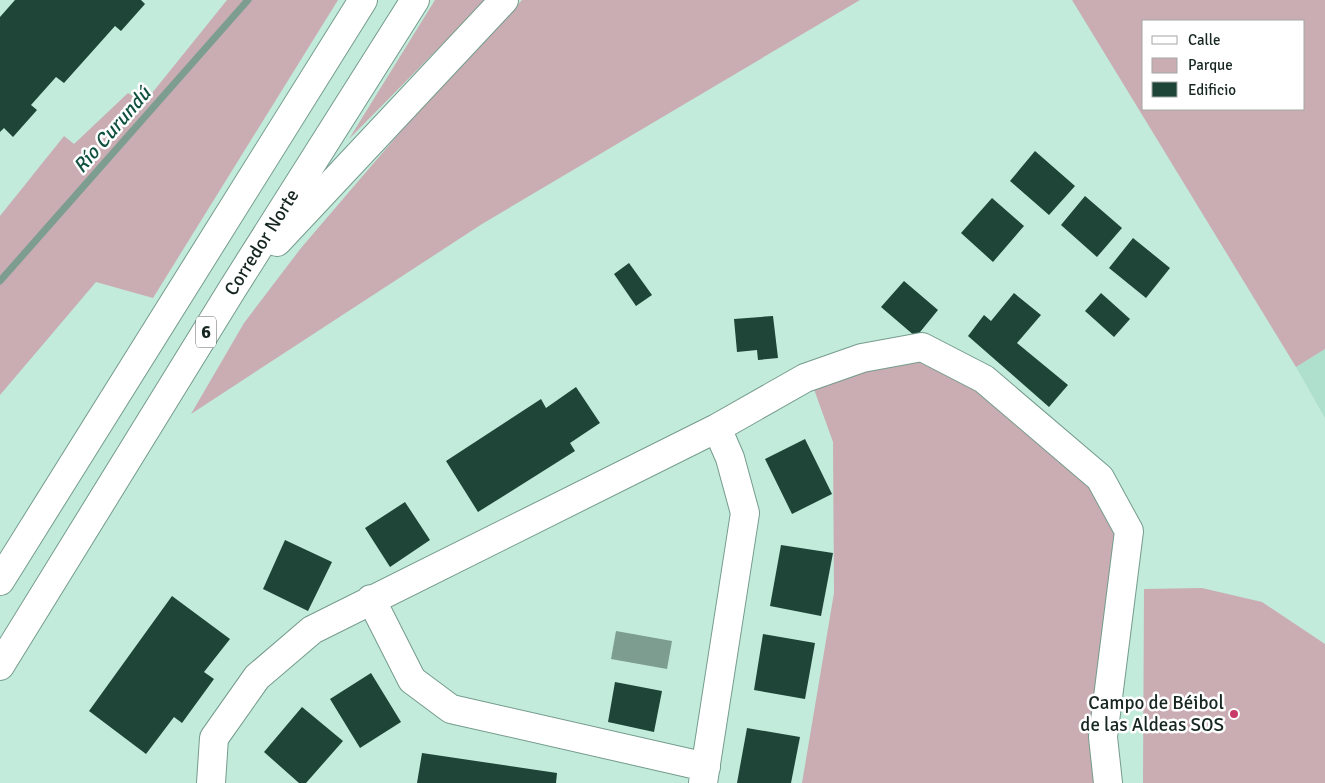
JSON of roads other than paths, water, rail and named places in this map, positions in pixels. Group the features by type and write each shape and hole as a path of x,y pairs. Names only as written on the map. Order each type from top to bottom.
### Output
{"main road":[{"name":"6","path":"0,581 363,0"},
{"name":"Corredor Norte","path":"0,666 233,288 415,0"},
{"path":"233,288 504,0"},
{"path":"210,783 214,738 257,676 312,630 370,599 717,428 805,378 862,358 922,348 984,379 1100,478 1129,531 1102,738 1108,783"},
{"path":"370,599 412,680 451,709 705,775 745,513 730,458 717,428"}],"waterway":[{"name":"Río Curundú","path":"0,281 248,0"}],"place":[{"name":"Campo de Béibol de las Aldeas SOS","path":"1234,714"}]}
